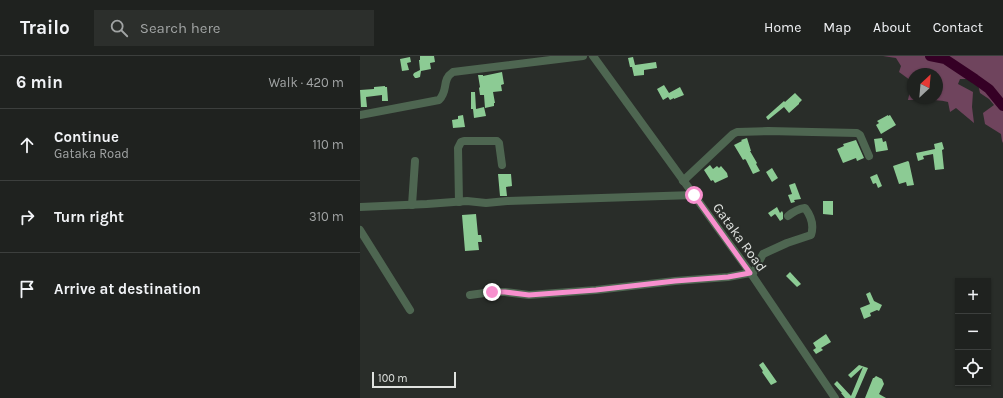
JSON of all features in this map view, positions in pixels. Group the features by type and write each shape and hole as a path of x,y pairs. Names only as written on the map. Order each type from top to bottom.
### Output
{"street":[{"path":"360,115 439,100 444,93 446,80 453,72 584,56"},
{"name":"Gataka Road","path":"593,56 751,274 835,398"},
{"path":"683,180 737,132 768,131 856,133 860,135 869,156"},
{"path":"459,202 458,148 461,142 497,141 499,143 502,165"},
{"path":"412,205 415,161"},
{"path":"360,207 467,201 486,203 694,195"},
{"path":"470,295 505,292 529,295 596,290 751,274 763,254 787,243 811,236 813,227 806,208 800,208 788,216"},
{"path":"360,230 410,310"}],"shaded area":[{"path":"883,56 1003,56 1003,143 1001,134 985,124 983,113 994,105 989,99 980,93 976,75 966,79 960,79 958,84 973,92 972,107 974,123 956,108 950,112 948,102 943,101 943,68 907,68 907,78 899,72 901,66 896,58"}],"building":[{"path":"420,56 434,56 435,62 430,63 431,69 421,71 420,77 415,78 413,75 414,73 420,70"},
{"path":"410,57 411,62 407,63 409,70 402,71 400,59"},
{"path":"633,57 635,65 656,62 657,68 644,70 644,75 634,76 628,58"},
{"path":"502,72 504,84 501,85 502,91 493,92 495,103 494,106 485,108 484,95 480,95 478,75 483,76"},
{"path":"664,85 669,93 680,87 684,95 670,100 668,97 663,100 657,89"},
{"path":"374,87 387,87 388,101 382,101 382,95 366,97 367,107 361,107 360,90 374,89"},
{"path":"471,92 475,92 476,109 484,107 486,116 474,118 473,109 471,109"},
{"path":"795,93 802,100 799,104 789,113 784,107 768,120 766,117"},
{"path":"463,115 465,127 453,128 452,120 458,119 458,116"},
{"path":"890,115 896,125 881,134 876,125 879,123 877,121"},
{"path":"747,138 750,151 760,171 753,174 746,160 743,160 734,145"},
{"path":"882,138 883,142 886,141 888,150 876,152 874,139"},
{"path":"856,140 864,158 857,161 856,158 843,163 837,149 844,146 843,144"},
{"path":"942,142 944,149 942,150 944,169 935,170 933,154 923,156 924,159 918,161 916,153 935,149 934,144"},
{"path":"908,161 914,185 907,186 906,182 899,184 893,166"},
{"path":"710,165 713,169 717,166 719,168 721,166 727,173 728,177 715,183 713,180 711,181 704,170"},
{"path":"772,168 778,178 772,182 766,172"},
{"path":"498,174 511,174 512,186 506,187 507,196 500,196"},
{"path":"877,174 882,186 878,188 876,183 873,184 870,177"},
{"path":"795,183 801,199 794,200 795,202 791,203 788,195 792,194 789,185"},
{"path":"823,201 833,201 833,215 823,214"},
{"path":"777,207 780,213 782,211 783,213 783,219 780,221 775,214 771,217 768,213"},
{"path":"476,214 478,235 481,235 482,242 478,242 479,250 465,251 462,215"},
{"path":"790,272 801,284 797,287 786,276"},
{"path":"870,292 874,301 882,305 879,311 877,310 870,313 871,316 864,319 860,308 870,304 866,294"},
{"path":"826,334 831,342 821,348 823,350 816,354 813,350 816,348 813,343"},
{"path":"763,362 777,382 771,385 759,365"},
{"path":"859,365 868,368 855,398 845,398 834,384 837,381 851,396 863,367 851,378 848,375"},
{"path":"876,376 882,379 884,384 879,394 886,398 865,398 873,378"}],"waterway":[{"path":"930,56 945,59 975,79 989,89 1003,106"}],"route":[{"path":"492,292 529,295 728,277 750,273 694,195"}]}
